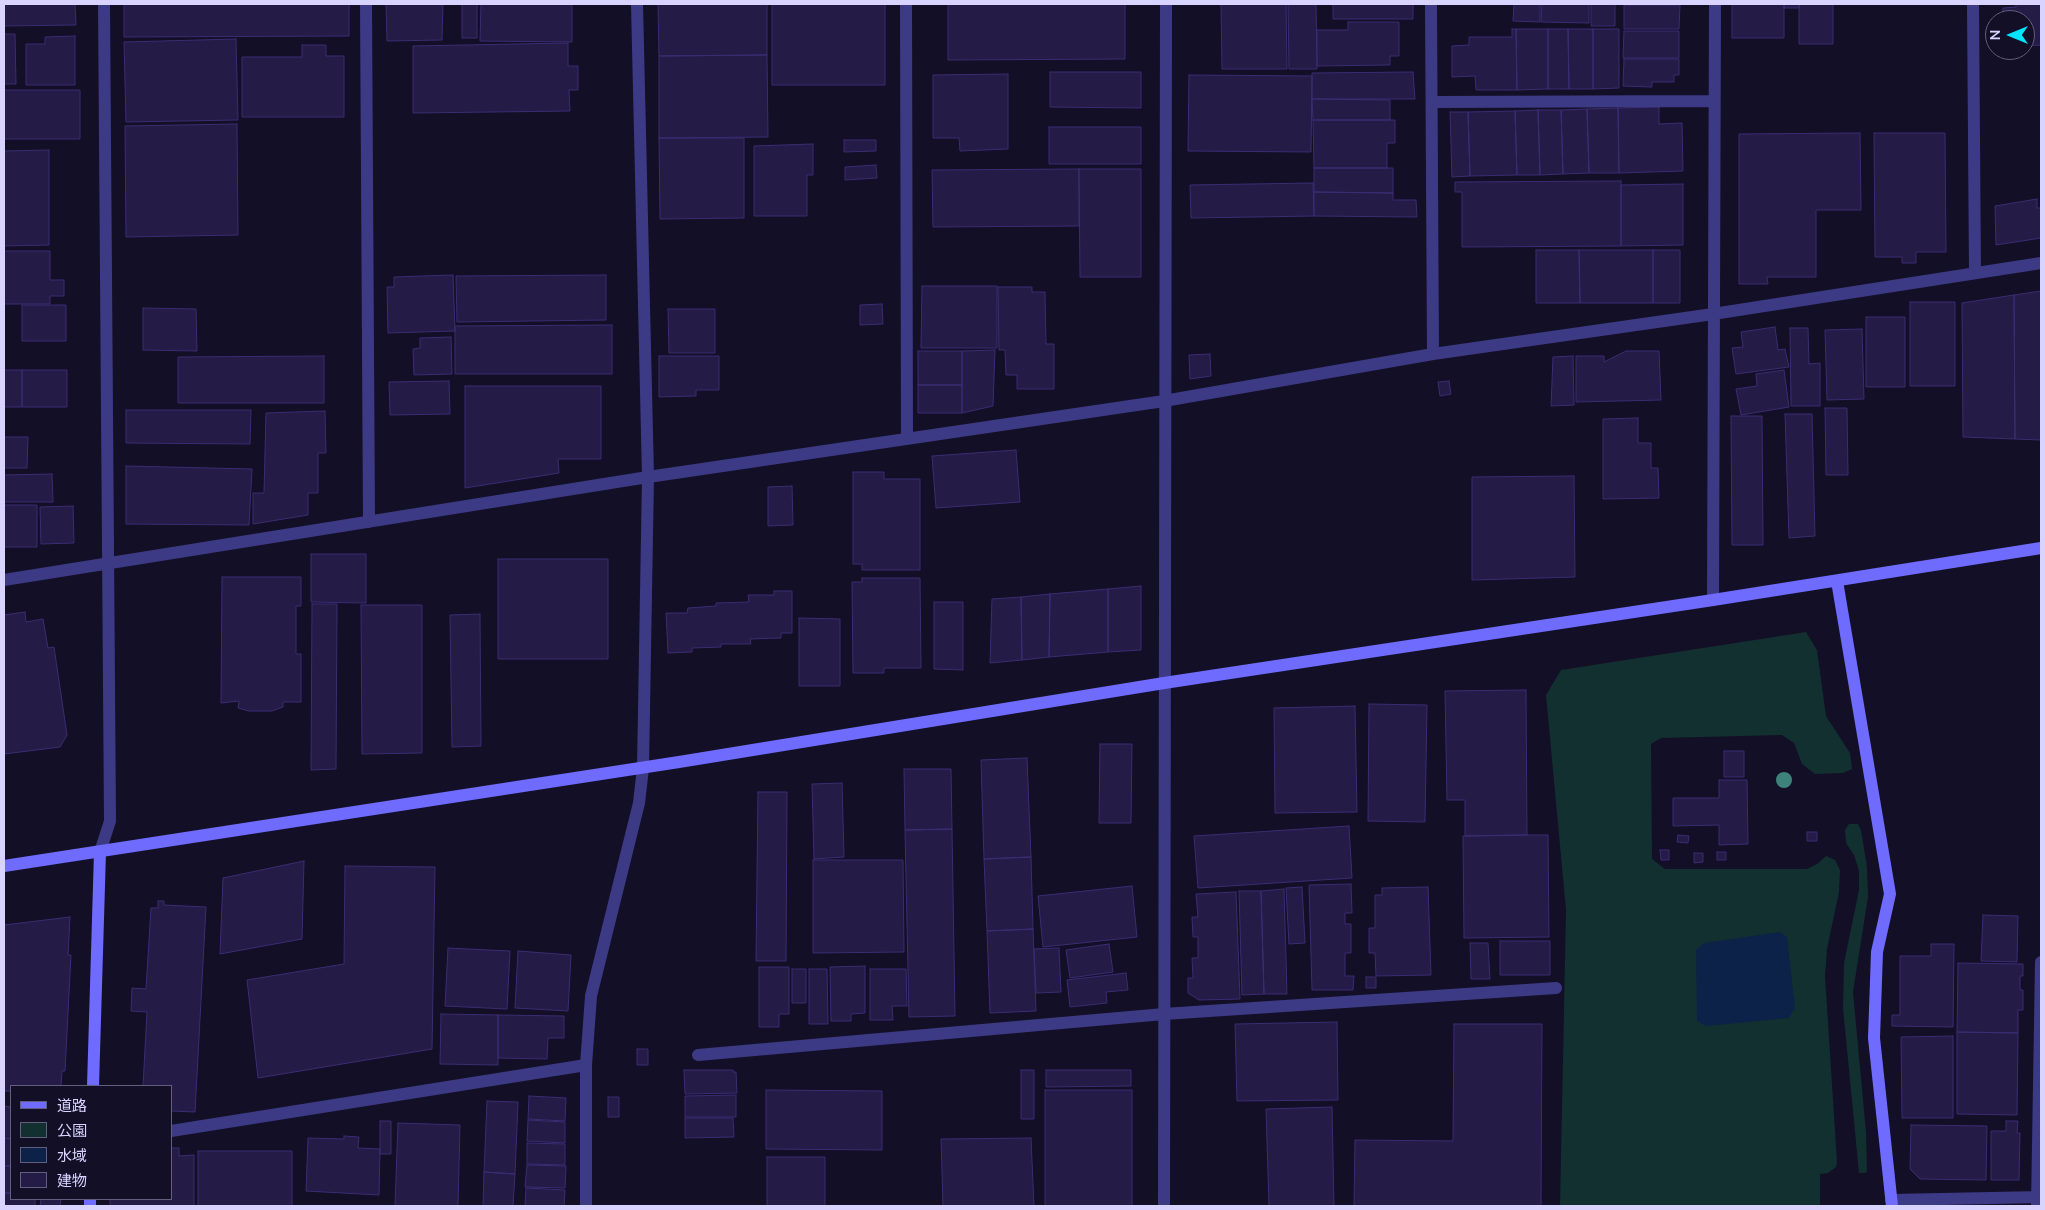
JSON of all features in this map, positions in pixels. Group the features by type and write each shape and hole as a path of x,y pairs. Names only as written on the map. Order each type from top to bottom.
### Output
{"street":[{"path":"93,1085 100,852 110,821 110,563 104,4"},
{"path":"366,4 369,522"},
{"path":"586,1206 586,1065 591,996 640,803 643,768 648,477 637,4"},
{"path":"906,4 907,439"},
{"path":"1164,1206 1166,4"},
{"path":"1431,4 1434,354"},
{"path":"1713,600 1715,4"},
{"path":"1973,4 1975,273"},
{"path":"1432,102 1714,101"},
{"path":"4,580 648,477 1164,401 1434,354 1713,314 2041,262"},
{"path":"4,866 643,768 1164,682 1713,600 2041,548"},
{"path":"1837,581 1890,894 1877,952 1874,1038 1891,1203 2039,1200 2041,962"},
{"path":"698,1055 1164,1014 1556,988"},
{"path":"172,1131 586,1065"}],"green space":[{"path":"1806,632 1817,650 1826,716 1850,753 1852,769 1843,773 1815,774 1802,764 1794,743 1782,735 1661,738 1651,744 1652,859 1665,869 1807,869 1817,864 1826,856 1835,860 1840,870 1839,892 1827,949 1825,976 1837,1162 1836,1167 1828,1173 1820,1174 1820,1206 1560,1206 1566,910 1546,695 1561,670"},
{"path":"1849,824 1858,824 1861,830 1867,867 1868,897 1853,992 1866,1132 1867,1172 1864,1173 1859,1173 1843,1008 1844,963 1859,890 1859,871 1854,855 1846,843 1845,830"}],"water":[{"path":"1780,932 1787,937 1795,1008 1789,1018 1706,1026 1697,1021 1696,950 1704,943"}],"building":[{"path":"4,4 75,4 76,25 4,26"},
{"path":"124,4 349,4 349,36 124,37"},
{"path":"386,4 443,4 442,40 387,41"},
{"path":"462,4 477,4 477,38 462,38"},
{"path":"481,4 572,4 572,42 480,41"},
{"path":"658,4 767,4 767,55 659,56"},
{"path":"772,4 885,4 885,85 772,85"},
{"path":"948,4 1125,4 1125,59 948,60"},
{"path":"1221,4 1286,4 1287,69 1222,69"},
{"path":"1288,4 1316,4 1317,69 1289,69"},
{"path":"1333,4 1413,4 1413,19 1333,19"},
{"path":"1514,4 1540,4 1540,22 1513,21"},
{"path":"1542,4 1589,4 1589,23 1541,22"},
{"path":"1591,4 1615,4 1615,26 1591,26"},
{"path":"1732,4 1784,4 1784,38 1732,38"},
{"path":"1784,4 1799,4 1799,8 1784,8"},
{"path":"1799,4 1833,4 1833,44 1799,44"},
{"path":"2016,4 2041,4 2041,45 2035,45 2035,10 2003,10 2003,8 2016,7"},
{"path":"1624,5 1680,5 1679,29 1624,29"},
{"path":"1348,22 1399,22 1399,56 1390,56 1390,65 1317,66 1317,30 1348,30"},
{"path":"1512,29 1516,29 1517,90 1476,90 1475,76 1452,77 1452,46 1469,45 1469,37 1512,37"},
{"path":"1516,29 1548,29 1548,89 1517,90"},
{"path":"1548,29 1568,29 1569,89 1548,89"},
{"path":"1568,29 1593,29 1593,89 1569,89"},
{"path":"1593,29 1619,29 1619,88 1593,89"},
{"path":"1624,31 1679,31 1679,58 1623,58"},
{"path":"4,34 15,34 16,84 4,84"},
{"path":"75,36 75,85 26,85 26,44 45,44 45,37"},
{"path":"236,39 238,120 126,122 124,42"},
{"path":"568,43 568,66 578,66 578,90 569,90 570,111 413,113 413,46"},
{"path":"302,45 326,45 326,56 344,56 344,117 242,117 242,57 302,57"},
{"path":"767,55 768,137 659,138 659,56"},
{"path":"1624,59 1679,59 1679,75 1674,75 1674,82 1652,82 1652,87 1623,86"},
{"path":"1050,72 1141,72 1141,108 1050,107"},
{"path":"1413,72 1415,99 1312,99 1312,73"},
{"path":"1008,74 1008,149 960,151 959,138 933,138 933,75"},
{"path":"1189,75 1312,76 1311,152 1188,151"},
{"path":"4,90 80,90 80,139 4,139"},
{"path":"1312,99 1390,100 1390,120 1313,120"},
{"path":"1659,107 1659,124 1682,123 1683,171 1619,173 1618,108"},
{"path":"1618,108 1619,173 1589,173 1587,109"},
{"path":"1587,109 1589,173 1563,174 1561,110"},
{"path":"1538,110 1540,175 1517,175 1515,111"},
{"path":"1538,110 1561,110 1563,174 1540,175"},
{"path":"1515,111 1517,175 1470,176 1468,112"},
{"path":"1450,112 1468,112 1470,176 1452,177"},
{"path":"1313,120 1395,120 1395,143 1387,143 1387,168 1314,168"},
{"path":"237,124 238,235 126,237 125,126"},
{"path":"1049,127 1141,127 1141,164 1049,164"},
{"path":"1860,133 1861,210 1816,210 1816,277 1767,277 1768,284 1739,284 1739,134"},
{"path":"1874,133 1945,133 1946,252 1916,252 1916,263 1902,263 1902,257 1875,257"},
{"path":"659,138 744,138 744,218 660,219"},
{"path":"844,140 876,140 876,151 844,152"},
{"path":"813,144 813,175 807,175 807,216 754,216 754,146"},
{"path":"49,150 49,245 4,246 4,151"},
{"path":"876,165 877,178 845,180 845,167"},
{"path":"1314,168 1393,168 1393,193 1314,192"},
{"path":"1079,169 1141,169 1141,277 1080,277"},
{"path":"1079,169 1079,226 933,227 932,170"},
{"path":"1621,181 1621,246 1462,247 1462,192 1455,192 1455,182"},
{"path":"1313,183 1314,216 1191,218 1190,185"},
{"path":"1683,184 1683,245 1621,246 1621,185"},
{"path":"1314,192 1393,193 1393,200 1416,200 1417,217 1314,216"},
{"path":"2037,199 2037,208 2041,208 2041,238 1996,245 1995,206"},
{"path":"1536,250 1579,250 1580,303 1536,303"},
{"path":"1579,250 1653,250 1653,303 1580,303"},
{"path":"1653,250 1680,250 1680,303 1653,303"},
{"path":"4,251 50,251 50,280 64,280 64,296 50,296 50,304 4,304"},
{"path":"453,275 455,331 388,333 387,287 394,287 394,277"},
{"path":"606,275 606,320 457,322 456,276"},
{"path":"922,286 997,286 997,348 921,348"},
{"path":"998,287 1032,287 1032,292 1045,292 1046,344 1054,344 1054,389 1017,389 1017,375 1006,375 1005,350 999,350"},
{"path":"2041,291 2041,440 2015,439 2014,295"},
{"path":"2014,295 2015,439 1963,437 1962,303"},
{"path":"1910,302 1955,302 1955,386 1910,386"},
{"path":"882,304 883,324 860,325 860,305"},
{"path":"22,305 66,305 66,341 22,341"},
{"path":"143,308 196,309 197,351 143,350"},
{"path":"668,309 715,309 715,353 669,353"},
{"path":"1866,317 1905,317 1905,387 1866,387"},
{"path":"612,325 612,374 455,374 455,326"},
{"path":"1775,327 1778,350 1785,349 1789,367 1736,374 1732,348 1743,347 1741,332"},
{"path":"1790,328 1808,328 1809,364 1820,363 1820,406 1791,406"},
{"path":"1862,329 1864,399 1827,400 1825,330"},
{"path":"451,337 452,374 414,375 413,349 420,348 420,338"},
{"path":"995,350 993,406 962,413 962,351"},
{"path":"918,351 962,351 962,385 918,385"},
{"path":"1626,351 1659,351 1661,400 1576,402 1576,356 1604,356 1604,362"},
{"path":"1210,354 1211,376 1190,379 1189,355"},
{"path":"324,356 324,403 178,403 178,357"},
{"path":"659,356 719,356 719,390 696,390 696,396 659,397"},
{"path":"1573,356 1574,405 1551,406 1553,357"},
{"path":"4,370 22,370 22,407 4,407"},
{"path":"22,370 67,370 67,407 22,407"},
{"path":"1784,370 1789,407 1741,415 1736,389 1757,386 1756,374"},
{"path":"449,381 450,414 390,415 389,382"},
{"path":"1449,381 1451,394 1440,396 1438,382"},
{"path":"918,385 962,385 962,413 918,413"},
{"path":"465,386 601,386 601,459 558,459 559,473 465,488"},
{"path":"1825,408 1847,408 1848,475 1826,475"},
{"path":"126,410 251,410 250,444 126,443"},
{"path":"325,411 326,453 318,453 318,493 308,493 308,515 253,524 253,493 264,493 266,413"},
{"path":"1785,414 1812,414 1815,536 1789,538"},
{"path":"1731,416 1762,416 1763,545 1732,545"},
{"path":"1638,418 1638,443 1651,443 1651,468 1658,468 1659,498 1603,499 1603,419"},
{"path":"4,437 28,437 27,468 4,468"},
{"path":"1016,450 1020,502 936,508 932,456"},
{"path":"126,466 252,469 249,525 126,524"},
{"path":"853,472 884,472 884,479 920,479 920,570 862,570 862,564 853,564"},
{"path":"52,474 53,502 4,502 4,475"},
{"path":"1574,476 1575,577 1472,580 1472,477"},
{"path":"792,486 793,525 768,526 768,487"},
{"path":"4,505 37,505 37,547 4,547"},
{"path":"73,506 74,543 41,544 40,507"},
{"path":"311,554 366,554 366,603 311,602"},
{"path":"498,559 608,559 608,659 498,659"},
{"path":"222,577 301,577 301,606 296,606 296,654 301,654 301,702 283,702 283,707 272,711 249,711 238,708 239,701 221,703"},
{"path":"862,578 920,578 921,668 884,668 884,673 853,673 852,582 862,582"},
{"path":"1141,586 1141,650 1108,652 1108,589"},
{"path":"1108,589 1108,652 1049,657 1050,594"},
{"path":"774,591 792,591 792,633 781,633 781,638 750,639 751,644 721,644 721,647 692,648 692,652 668,653 666,613 687,613 688,608 716,606 716,603 749,602 748,595 774,595"},
{"path":"1050,594 1049,657 1022,660 1021,597"},
{"path":"1021,597 1022,660 990,663 992,599"},
{"path":"934,602 963,602 963,670 934,669"},
{"path":"312,604 337,604 336,769 311,770"},
{"path":"361,605 422,605 422,753 362,754"},
{"path":"25,612 26,622 43,619 48,648 54,647 67,735 60,747 4,754 4,615"},
{"path":"480,614 481,746 452,747 450,615"},
{"path":"799,618 840,619 840,686 799,686"},
{"path":"1526,690 1527,835 1465,836 1465,800 1447,800 1445,691"},
{"path":"1369,704 1427,705 1425,822 1368,821"},
{"path":"1355,706 1357,812 1275,813 1274,708"},
{"path":"1100,744 1132,744 1131,823 1099,823"},
{"path":"1724,751 1744,751 1744,777 1724,777"},
{"path":"1027,758 1031,857 984,859 981,760"},
{"path":"904,769 951,769 952,829 905,830"},
{"path":"1719,780 1747,780 1748,844 1719,845 1719,825 1673,826 1673,798 1719,798"},
{"path":"842,783 844,857 814,859 812,784"},
{"path":"758,792 787,792 786,961 756,961"},
{"path":"1349,826 1352,878 1198,888 1194,836"},
{"path":"952,829 955,1016 909,1017 905,830"},
{"path":"1807,832 1817,832 1817,841 1807,841"},
{"path":"1548,835 1549,937 1464,938 1463,836"},
{"path":"1678,835 1689,836 1688,843 1677,842"},
{"path":"1660,850 1669,850 1669,860 1661,860"},
{"path":"1717,852 1726,852 1726,860 1717,860"},
{"path":"1694,853 1703,853 1703,862 1694,863"},
{"path":"1031,857 1033,929 987,931 984,859"},
{"path":"813,860 903,860 904,952 813,953"},
{"path":"304,861 302,939 220,954 223,878"},
{"path":"345,866 435,867 432,1049 258,1078 247,980 344,964"},
{"path":"1351,884 1352,913 1345,913 1345,924 1351,924 1351,953 1345,953 1345,976 1354,976 1353,990 1312,990 1309,885"},
{"path":"1132,886 1137,937 1043,947 1038,896"},
{"path":"1302,887 1305,943 1289,944 1286,888"},
{"path":"1428,887 1431,975 1376,976 1375,953 1369,953 1369,928 1375,928 1375,895 1382,895 1382,888"},
{"path":"1284,889 1287,994 1264,994 1261,891"},
{"path":"1239,891 1261,891 1264,994 1242,995"},
{"path":"1236,892 1240,999 1199,1000 1188,993 1188,978 1193,978 1192,958 1198,958 1198,937 1193,937 1192,917 1198,917 1196,894"},
{"path":"158,901 164,901 164,905 206,907 195,1112 172,1111 172,1085 143,1085 147,1012 131,1011 132,988 146,989 151,908 158,908"},
{"path":"1983,915 2018,916 2017,962 1981,961"},
{"path":"70,917 68,955 71,955 65,1071 62,1071 61,1085 10,1085 10,1091 4,1091 4,925"},
{"path":"1033,929 1036,1011 990,1013 987,931"},
{"path":"1500,941 1550,941 1550,975 1500,975"},
{"path":"1470,943 1488,943 1490,979 1471,979"},
{"path":"1109,944 1113,972 1070,978 1066,950"},
{"path":"1931,944 1954,944 1953,1027 1892,1026 1892,1015 1900,1015 1900,956 1931,956"},
{"path":"448,948 510,951 507,1009 445,1006"},
{"path":"1059,948 1061,992 1036,993 1034,949"},
{"path":"518,951 571,955 568,1011 515,1008"},
{"path":"1958,963 2023,964 2023,976 2020,976 2020,990 2023,990 2023,1010 2018,1010 2018,1033 1957,1032"},
{"path":"865,966 865,1013 851,1014 851,1021 831,1021 830,967"},
{"path":"759,967 789,967 789,1014 779,1014 779,1027 759,1027"},
{"path":"792,969 806,969 806,1003 792,1003"},
{"path":"809,969 827,969 828,1024 809,1024"},
{"path":"870,969 906,969 907,1006 892,1006 893,1020 870,1020"},
{"path":"1126,973 1128,990 1106,992 1107,1003 1070,1007 1067,980"},
{"path":"1366,977 1376,977 1376,988 1366,988"},
{"path":"441,1014 498,1015 498,1065 440,1064"},
{"path":"498,1015 564,1016 564,1038 548,1038 547,1059 498,1058"},
{"path":"1337,1022 1338,1100 1237,1101 1235,1024"},
{"path":"1454,1024 1542,1024 1541,1206 1354,1206 1355,1140 1453,1141"},
{"path":"1957,1032 2018,1033 2017,1115 1957,1114"},
{"path":"1953,1036 1953,1118 1902,1118 1901,1037"},
{"path":"637,1049 648,1049 648,1065 637,1065"},
{"path":"684,1070 733,1070 733,1072 736,1072 737,1093 685,1094"},
{"path":"1021,1070 1034,1070 1034,1119 1021,1119"},
{"path":"1046,1070 1131,1070 1131,1086 1046,1087"},
{"path":"766,1090 882,1091 882,1150 766,1149"},
{"path":"1045,1090 1132,1090 1132,1206 1045,1206"},
{"path":"736,1095 736,1117 685,1117 685,1096"},
{"path":"529,1096 566,1098 565,1121 528,1119"},
{"path":"608,1097 619,1097 619,1117 608,1117"},
{"path":"487,1101 518,1102 515,1174 484,1172"},
{"path":"4,1106 10,1107 10,1139 4,1138"},
{"path":"1332,1107 1334,1206 1269,1206 1266,1109"},
{"path":"685,1118 733,1118 734,1137 685,1138"},
{"path":"528,1120 565,1122 565,1143 527,1141"},
{"path":"380,1121 391,1121 391,1154 380,1154"},
{"path":"2006,1121 2018,1121 2017,1133 2020,1133 2019,1180 1991,1180 1991,1131 2006,1131"},
{"path":"398,1123 460,1125 458,1206 395,1206"},
{"path":"1911,1125 1987,1126 1986,1180 1920,1179 1910,1169"},
{"path":"344,1136 359,1137 358,1148 380,1149 379,1195 306,1191 308,1138 344,1139"},
{"path":"4,1138 10,1139 10,1166 4,1166"},
{"path":"1031,1138 1034,1206 943,1206 941,1139"},
{"path":"527,1143 565,1144 565,1165 527,1164"},
{"path":"172,1148 179,1148 179,1156 194,1155 194,1206 110,1206 110,1200 172,1200"},
{"path":"198,1151 292,1151 292,1206 198,1206"},
{"path":"767,1157 825,1157 825,1206 767,1206"},
{"path":"527,1165 566,1166 565,1188 525,1187"},
{"path":"4,1166 10,1166 10,1193 4,1193"},
{"path":"484,1172 515,1174 513,1206 483,1206"},
{"path":"526,1188 565,1190 564,1206 525,1206"},
{"path":"4,1193 10,1193 10,1200 35,1200 35,1206 4,1206"},
{"path":"41,1200 61,1200 60,1206 40,1206"}]}
